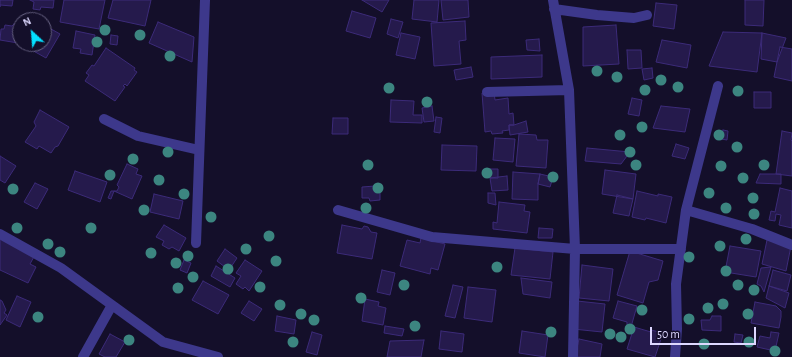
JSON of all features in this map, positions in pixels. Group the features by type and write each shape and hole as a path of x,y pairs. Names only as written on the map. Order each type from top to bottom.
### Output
{"street":[{"path":"196,243 205,0"},
{"path":"573,357 575,249 569,90 554,5 597,15 634,18 647,15"},
{"path":"675,357 677,329 676,284 686,210 718,86"},
{"path":"487,92 569,90"},
{"path":"104,119 138,136 199,150"},
{"path":"338,210 432,237 575,249 680,249"},
{"path":"686,210 752,229 792,245"},
{"path":"0,234 61,268 162,342 218,357"},
{"path":"83,357 112,305"}],"building":[{"path":"0,0 13,0 12,6 0,5"},
{"path":"30,0 54,0 53,8 41,7 40,10 33,9 34,2"},
{"path":"64,0 105,0 99,29 60,22"},
{"path":"113,0 151,0 145,26 108,18"},
{"path":"362,0 389,0 382,12"},
{"path":"414,0 439,0 437,22 412,19"},
{"path":"441,0 468,0 469,17 443,20"},
{"path":"745,0 764,0 763,26 745,25"},
{"path":"656,3 677,5 674,29 653,26"},
{"path":"352,11 376,18 370,38 346,31"},
{"path":"391,19 403,22 398,38 387,34"},
{"path":"465,21 466,40 459,41 461,64 434,66 431,23"},
{"path":"158,22 194,37 192,62 149,43"},
{"path":"5,25 12,26 12,42 0,40 1,29 4,29"},
{"path":"616,25 619,64 583,66 583,27"},
{"path":"52,30 60,34 52,48"},
{"path":"76,31 95,35 92,55 80,53 81,49 73,48"},
{"path":"723,32 762,33 757,72 709,66"},
{"path":"401,33 420,37 415,59 396,55"},
{"path":"762,33 786,38 777,62 761,59"},
{"path":"111,35 118,36 117,45 110,44"},
{"path":"539,39 540,51 527,50 526,40"},
{"path":"662,40 691,45 687,68 656,62"},
{"path":"780,47 792,49 792,81 774,77"},
{"path":"106,48 135,68 134,70 137,72 127,86 125,84 123,86 125,87 115,101 85,81 89,75 86,73 92,65 94,66"},
{"path":"627,50 641,50 642,68 628,69"},
{"path":"35,52 50,52 46,58"},
{"path":"542,55 542,77 491,79 491,57"},
{"path":"471,67 473,77 456,80 454,70"},
{"path":"652,68 653,78 644,80 642,69"},
{"path":"494,92 495,100 508,98 509,114 513,113 514,125 509,125 509,130 502,131 503,133 492,134 491,131 485,132 482,93"},
{"path":"754,92 771,92 771,108 754,108"},
{"path":"632,98 642,100 639,116 628,114"},
{"path":"391,100 414,101 413,115 422,115 422,123 390,122"},
{"path":"432,106 434,121 424,122 422,108"},
{"path":"661,106 690,109 685,132 653,128"},
{"path":"40,110 69,127 58,146 55,147 51,153 39,146 37,149 25,142 36,126 34,122"},
{"path":"436,117 442,118 440,133 434,132"},
{"path":"333,118 348,118 348,134 332,134"},
{"path":"526,121 528,132 510,135 509,125"},
{"path":"723,130 728,131 727,140 721,139"},
{"path":"782,131 792,133 792,176 776,174"},
{"path":"519,134 536,135 537,140 548,140 546,168 516,166"},
{"path":"495,138 515,139 513,162 493,160"},
{"path":"676,144 689,148 685,159 672,156"},
{"path":"442,145 477,146 476,171 441,170"},
{"path":"587,148 630,152 621,164 585,161"},
{"path":"0,156 16,166 5,183 0,180"},
{"path":"127,164 138,169 136,174 142,176 132,199 114,191 117,191 119,187 117,185"},
{"path":"490,169 498,169 498,178 490,178"},
{"path":"605,170 636,174 633,199 602,194"},
{"path":"75,171 107,182 100,202 68,190"},
{"path":"513,172 540,174 538,184 538,200 512,199"},
{"path":"540,174 553,177 550,187 538,184"},
{"path":"760,174 781,174 781,184 756,183"},
{"path":"507,176 508,190 492,191 490,178"},
{"path":"35,183 48,189 37,209 24,202"},
{"path":"375,186 375,191 380,191 380,200 370,201 369,198 362,198 362,187"},
{"path":"780,188 792,191 792,228 779,225 781,215 776,214 775,221 769,220 771,211 775,212"},
{"path":"111,191 114,191 111,199 108,198"},
{"path":"637,191 658,196 658,194 672,197 666,223 646,218 645,220 632,217"},
{"path":"488,193 495,193 496,205 488,203"},
{"path":"154,194 183,201 179,219 150,212"},
{"path":"617,195 633,199 629,216 613,213"},
{"path":"499,202 525,205 524,211 530,212 527,233 493,229 493,222 497,223"},
{"path":"164,225 186,238 179,251 172,247 169,249 162,245 164,241 156,237"},
{"path":"342,225 362,229 364,226 368,227 371,232 377,233 372,259 337,253"},
{"path":"539,228 553,229 552,238 538,238"},
{"path":"0,236 36,253 30,264 36,267 28,283 0,270"},
{"path":"421,238 445,244 438,270 431,268 430,274 400,266 407,240 420,243"},
{"path":"767,240 791,246 786,271 762,264"},
{"path":"730,246 761,251 756,277 725,272"},
{"path":"515,248 553,252 550,279 511,275"},
{"path":"225,249 237,258 229,270 217,261"},
{"path":"630,251 663,261 658,280 649,282 643,303 617,295"},
{"path":"184,260 191,263 187,273 180,270"},
{"path":"245,260 262,271 249,291 245,287 243,289 236,284 241,276 236,273"},
{"path":"582,265 613,269 609,301 579,298"},
{"path":"216,266 235,278 230,287 211,276"},
{"path":"771,267 764,292 761,286 757,284 761,268"},
{"path":"382,270 395,273 390,295 377,292"},
{"path":"773,270 791,275 787,291 769,286"},
{"path":"521,278 552,282 550,298 523,294"},
{"path":"203,281 229,295 218,314 192,300"},
{"path":"453,285 463,287 455,318 445,316"},
{"path":"769,286 789,293 785,308 766,298"},
{"path":"468,287 496,290 492,322 464,318"},
{"path":"17,296 31,302 20,327 6,320"},
{"path":"365,299 379,302 378,306 386,308 383,325 362,321"},
{"path":"0,300 2,301 6,310 4,313 7,315 0,325"},
{"path":"249,301 262,309 254,321 241,313"},
{"path":"577,301 605,304 602,332 573,329"},
{"path":"618,301 637,306 631,327 627,325 627,322 613,318"},
{"path":"755,302 776,306 781,311 779,328 751,323"},
{"path":"277,316 296,320 294,334 275,331"},
{"path":"712,316 721,316 721,331 702,330 701,320 710,320"},
{"path":"385,326 404,329 402,336 384,333"},
{"path":"634,327 651,332 651,330 663,333 655,357 627,349"},
{"path":"441,331 464,334 462,352 439,349"},
{"path":"522,331 548,335 545,357 519,353"},
{"path":"312,332 322,335 317,355 306,352"},
{"path":"771,332 779,333 775,351 757,347 760,336 770,338"},
{"path":"110,334 125,342 116,357 105,357 99,354"},
{"path":"735,334 743,335 741,343 734,342"},
{"path":"579,339 602,344 600,357 575,357"},
{"path":"424,340 421,357 387,357 390,341"}]}
